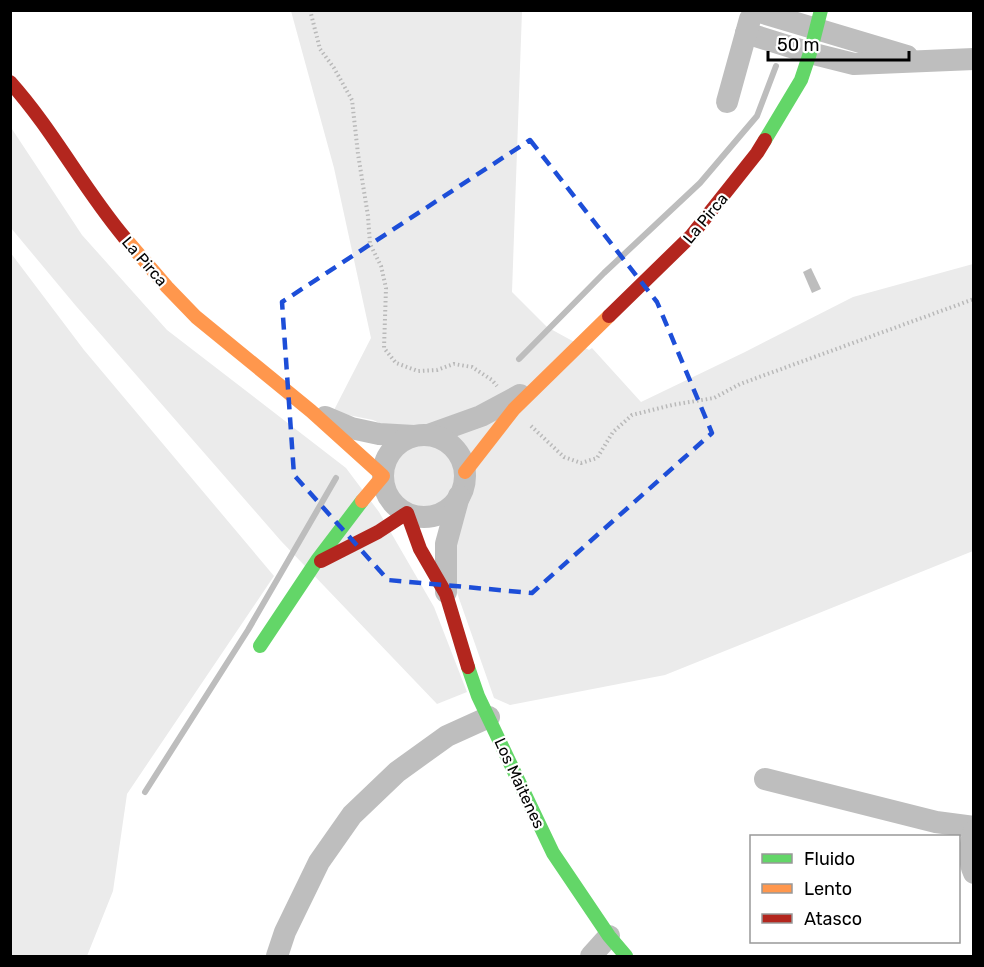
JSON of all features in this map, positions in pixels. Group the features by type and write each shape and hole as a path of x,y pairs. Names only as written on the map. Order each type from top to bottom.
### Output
{"street":[{"path":"727,102 752,10 818,20 923,62"},
{"name":"La Pirca","path":"311,411 351,428 379,434 421,435 511,405 535,387 691,236 757,153 801,80 818,20"},
{"path":"746,33 854,64 974,58"},
{"name":"La Pirca","path":"10,82 27,101 107,217 195,317 311,411 383,476"},
{"name":"La Pirca","path":"465,472 511,405"},
{"path":"421,435 442,439 453,447 461,459 465,472 464,484 459,496 447,509 431,516 407,513 398,507 385,488 383,476 385,463 391,451 402,441 421,435"},
{"path":"260,646 314,564 361,500 383,476"},
{"name":"Los Maitenes","path":"446,594 446,544 459,496"},
{"path":"314,564 378,532 407,513"},
{"name":"Los Maitenes","path":"407,513 420,549 446,594 478,696 553,853 609,936 626,957"},
{"path":"277,957 285,932 319,862 352,815 398,772 447,736 489,717"},
{"path":"765,779 936,822 974,829 970,851 971,867 974,873"},
{"path":"591,957 609,936"}],"path":[{"path":"310,10 320,49 352,100 370,243 381,266 386,288 384,348 396,363 417,371 437,370 454,364 472,367 492,380 511,405 564,458 581,463 597,458 613,432 632,415 714,398 740,384 974,299"}],"highlighted area":[{"path":"530,140 657,302 712,433 532,593 388,580 294,475 282,302"}],"shaded area":[{"path":"291,11 522,11 512,292 547,327 589,350 592,348 641,402 853,297 973,264 973,551 665,675 510,705 494,698 455,587 455,536 471,481 466,454 432,428 388,427 373,420 333,412 371,338 334,168"},
{"path":"10,126 82,235 167,330 346,468 379,512 434,607 467,692 437,704 281,541 11,228"},
{"path":"10,252 84,350 274,576 127,794 113,891 87,956 11,956"},
{"path":"811,268 821,289 812,293 803,272"},
{"path":"424,440 444,446 454,456 460,476 454,496 444,506 424,512 404,506 394,496 388,476 394,456 404,446"}],"waterway":[{"path":"519,359 604,273 700,183 757,116 776,66"},
{"path":"145,792 248,630 336,478"}],"traffic: fast":[{"path":"765,140 801,80 821,10"},
{"path":"260,646 318,559 362,501"},
{"path":"468,667 478,696 553,853 609,936 626,956"}],"traffic: slow":[{"path":"124,237 196,317 311,411 383,476 362,501"},
{"path":"465,472 514,409 609,316"}],"traffic: jam":[{"path":"10,82 26,100 124,237"},
{"path":"609,316 691,236 765,140"},
{"path":"321,561 378,532 407,513 420,549 446,594 468,667"}]}
